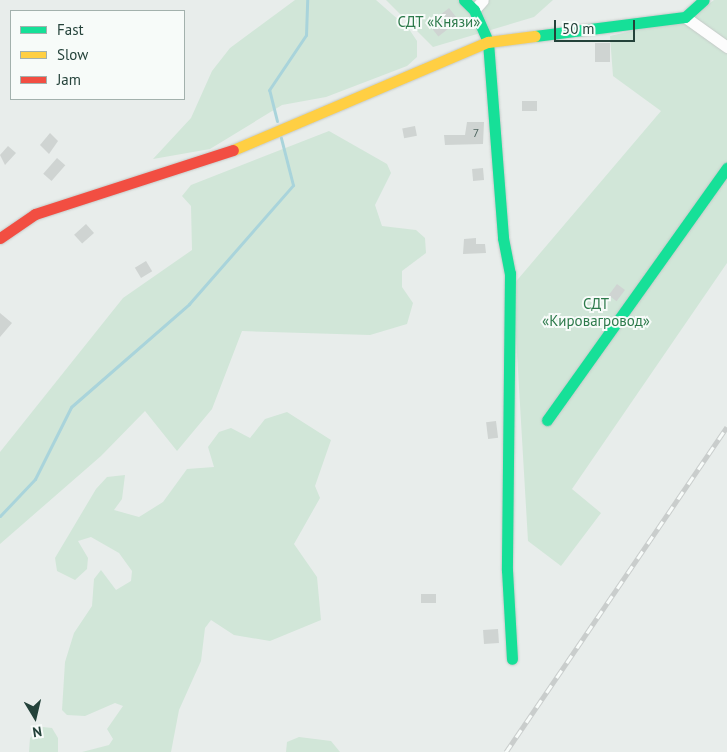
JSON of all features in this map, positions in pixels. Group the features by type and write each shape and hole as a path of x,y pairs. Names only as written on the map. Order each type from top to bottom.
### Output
{"street":[{"path":"464,0 474,10 488,42 503,238 510,273 507,570 512,659"},
{"path":"474,10 483,0"},
{"path":"0,238 35,214 222,155 488,42 685,17 704,0"},
{"path":"685,17 727,47"},
{"path":"548,420 727,168"}],"green space":[{"path":"295,0 376,0 409,29 417,41 417,57 407,66 326,97 282,105 210,149 153,159 191,118 212,71 230,48"},
{"name":"СДТ «Князи»","path":"386,0 553,0 534,17 433,47"},
{"name":"СДТ «Кировагровод»","path":"714,0 727,0 727,263 572,489 601,513 561,566 528,541 513,285 661,111 613,76 610,36 692,17"},
{"path":"329,131 387,164 391,173 375,205 382,226 416,230 425,238 426,253 402,271 402,287 413,303 407,324 370,335 242,331 212,409 177,451 145,411 101,456 0,544 0,452 123,298 192,250 191,206 182,196 191,185"},
{"path":"287,412 331,440 315,486 320,498 294,544 317,577 321,620 270,641 234,635 211,620 205,628 201,661 179,710 171,752 82,752 109,745 113,739 107,729 123,706 115,703 85,716 67,715 62,710 65,662 74,633 92,606 94,579 101,570 116,590 131,581 132,571 119,553 91,537 78,541 88,558 87,569 75,580 57,571 55,558 96,489 107,477 125,475 122,499 114,510 139,517 163,502 187,469 214,467 208,447 219,432 231,428 250,438 265,419"},
{"path":"43,727 52,728 58,738 58,752 29,752 30,738"},
{"path":"299,737 331,741 340,752 286,752 287,742"}],"building":[{"path":"449,8 459,21 438,37 429,24"},
{"path":"595,43 610,43 610,62 595,62"},
{"path":"522,101 537,101 537,111 522,111"},
{"path":"467,122 484,122 483,144 445,145 444,135 465,135"},
{"path":"415,126 417,136 404,138 402,128"},
{"path":"50,133 58,141 49,154 40,145"},
{"path":"8,146 16,153 5,165 0,155"},
{"path":"57,158 65,165 52,181 43,174"},
{"path":"483,168 484,180 473,181 472,169"},
{"path":"86,224 94,233 82,244 74,235"},
{"path":"476,238 476,244 485,244 486,253 463,254 464,239"},
{"path":"146,261 152,271 141,278 135,268"},
{"path":"617,284 625,290 617,301 609,295"},
{"path":"0,313 12,323 0,337"},
{"path":"496,421 498,438 488,439 486,422"},
{"path":"421,594 436,594 436,603 421,603"},
{"path":"498,629 499,643 484,644 483,630"}],"waterway":[{"path":"277,121 269,90 306,35 307,0"},
{"path":"0,516 35,479 71,407 189,304 293,185 281,138"}],"railway":[{"path":"506,752 727,427"}],"traffic: fast":[{"path":"464,0 474,10 488,42 503,238 510,273 507,570 512,659"},
{"path":"535,36 685,17 704,0"},
{"path":"547,420 727,168"}],"traffic: slow":[{"path":"233,150 488,42 535,36"}],"traffic: jam":[{"path":"0,238 35,214 233,150"}]}
